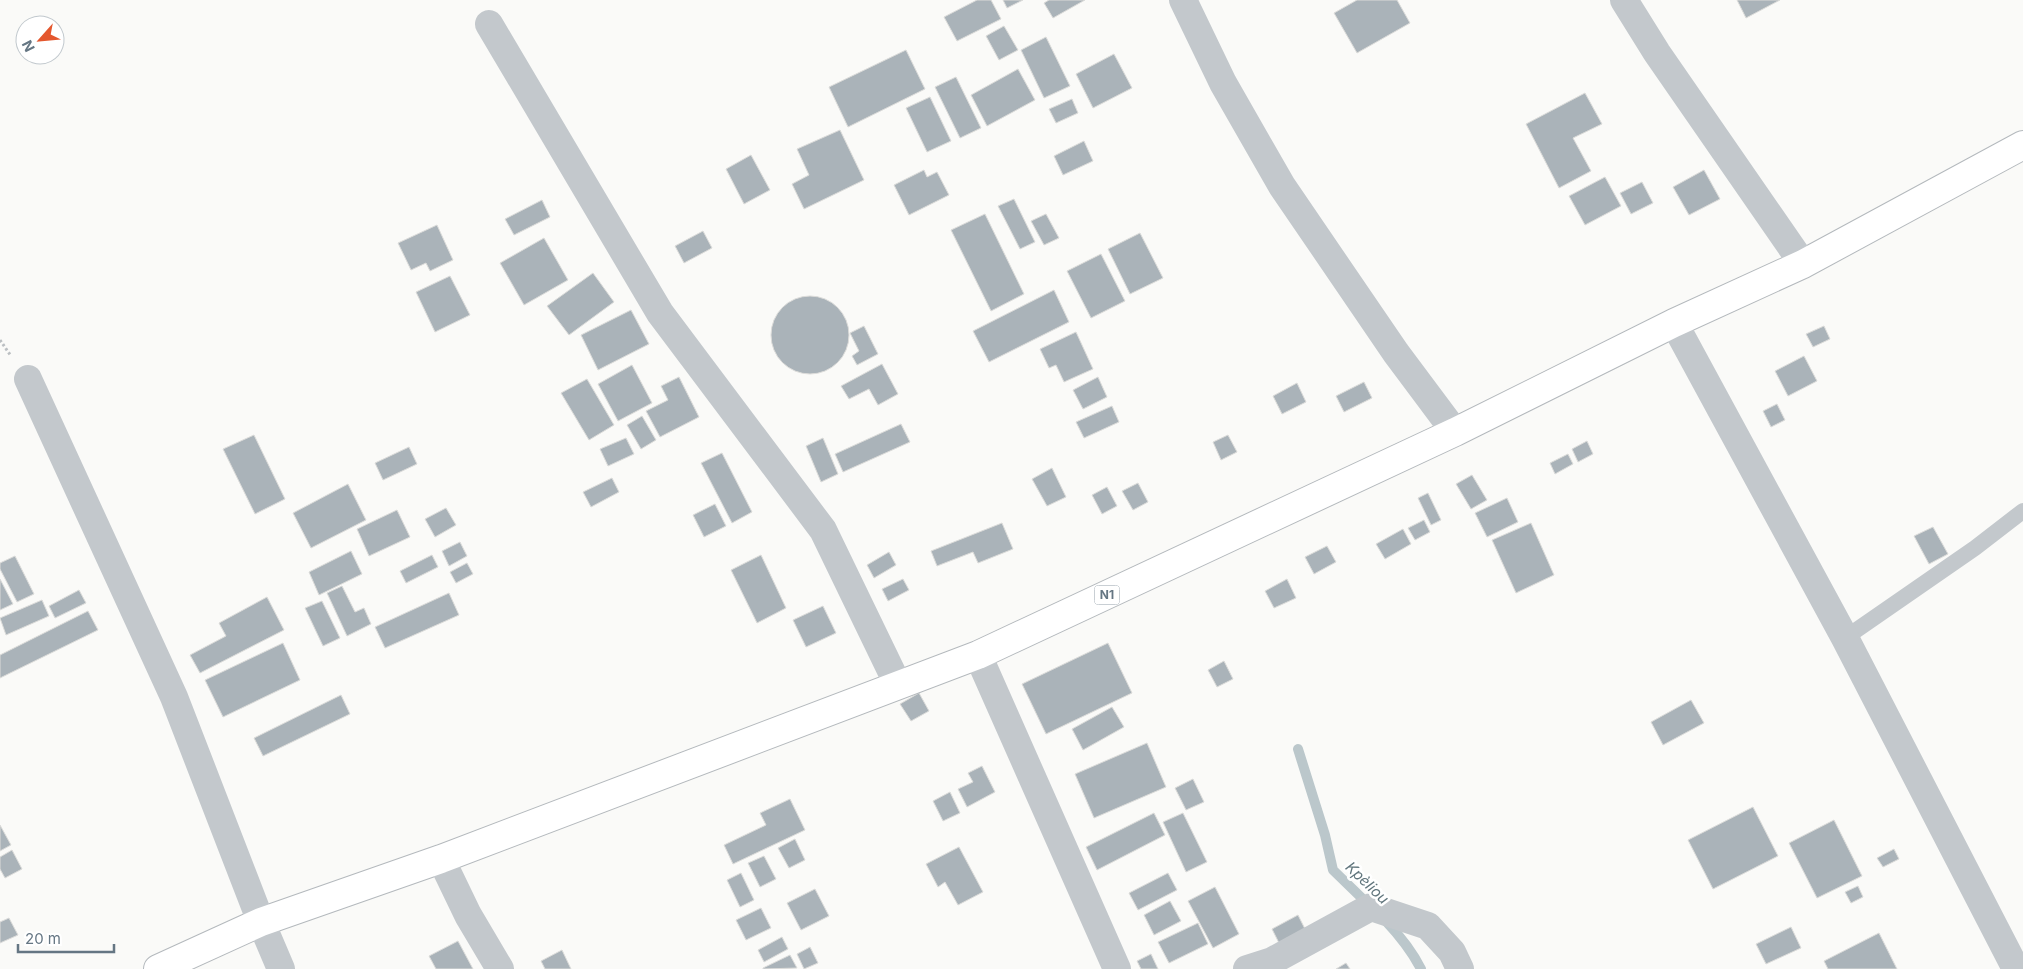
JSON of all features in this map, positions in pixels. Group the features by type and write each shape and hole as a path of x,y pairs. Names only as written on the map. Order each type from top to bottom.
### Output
{"highway":[{"name":"N1","path":"158,969 261,922 441,859 978,655 1455,432 1674,323 1804,264 2023,145"}],"street":[{"path":"1183,0 1222,83 1282,186 1396,353 1455,432"},
{"path":"1624,0 1657,53 1804,264"},
{"path":"489,24 660,313 823,530 898,685"},
{"path":"1674,323 1845,638 2016,969"},
{"path":"28,379 174,697 281,969"},
{"path":"978,655 1117,969"},
{"path":"441,859 468,916 500,969"},
{"path":"1248,969 1272,961 1370,907 1428,926 1452,952 1460,969"}],"lane":[{"path":"1845,638 1976,548 2023,511"}],"building":[{"path":"977,0 991,0 1001,19 957,41 944,17"},
{"path":"1003,0 1023,0 1007,8"},
{"path":"1049,0 1085,0 1053,18 1044,3"},
{"path":"1357,0 1397,0 1410,23 1357,53 1334,13"},
{"path":"1737,0 1780,0 1746,18"},
{"path":"1004,26 1018,50 999,60 986,36"},
{"path":"1046,37 1070,86 1044,98 1021,50"},
{"path":"906,50 925,89 848,127 829,87"},
{"path":"1114,54 1132,88 1093,108 1076,74"},
{"path":"1018,69 1035,100 987,126 971,95"},
{"path":"956,77 981,128 960,138 935,87"},
{"path":"1585,93 1602,124 1573,138 1591,171 1559,188 1526,124"},
{"path":"930,97 951,141 927,152 906,108"},
{"path":"1072,99 1078,113 1056,123 1049,109"},
{"path":"840,130 864,180 804,209 792,184 809,175 797,149"},
{"path":"1084,141 1093,161 1063,175 1054,156"},
{"path":"751,155 770,190 744,204 726,169"},
{"path":"924,170 927,177 937,172 949,195 909,215 894,185"},
{"path":"1704,170 1720,199 1689,215 1673,187"},
{"path":"1605,177 1621,206 1585,225 1569,196"},
{"path":"1642,182 1653,203 1631,214 1620,193"},
{"path":"1014,199 1035,242 1020,249 998,206"},
{"path":"542,200 550,217 514,235 505,219"},
{"path":"985,214 1024,294 991,311 951,230"},
{"path":"1046,214 1059,238 1044,245 1031,221"},
{"path":"437,225 453,260 430,271 426,263 411,270 398,243"},
{"path":"703,231 712,248 684,263 675,246"},
{"path":"1140,233 1163,278 1130,294 1108,249"},
{"path":"544,238 568,280 524,305 500,263"},
{"path":"1101,254 1125,301 1091,318 1067,271"},
{"path":"593,273 614,302 569,335 547,306"},
{"path":"450,276 470,315 435,332 416,292"},
{"path":"1054,290 1069,322 989,362 973,331"},
{"path":"810,296 825,299 842,313 846,320 849,335 846,350 832,367 825,371 810,374 795,371 778,357 774,350 771,335 774,320 788,303 795,299"},
{"path":"631,310 649,344 598,370 581,335"},
{"path":"864,326 878,354 857,365 852,356 859,351 850,333"},
{"path":"1824,326 1830,339 1813,347 1806,334"},
{"path":"1076,332 1093,369 1064,382 1056,365 1049,368 1040,349"},
{"path":"1804,356 1817,381 1788,396 1775,371"},
{"path":"882,364 898,394 878,405 869,389 849,399 841,386"},
{"path":"632,365 652,403 618,421 598,384"},
{"path":"679,377 699,417 660,437 646,411 668,400 661,386"},
{"path":"1098,377 1107,397 1083,409 1073,390"},
{"path":"587,379 614,425 589,440 561,393"},
{"path":"1364,382 1372,398 1344,412 1336,396"},
{"path":"1297,383 1306,402 1282,414 1273,396"},
{"path":"1777,404 1785,420 1771,427 1763,411"},
{"path":"1112,406 1119,422 1084,438 1076,422"},
{"path":"642,416 656,440 641,449 627,425"},
{"path":"901,424 910,442 843,472 835,454"},
{"path":"254,435 285,499 255,514 223,449"},
{"path":"1228,435 1237,452 1221,460 1213,442"},
{"path":"626,438 634,454 608,466 600,449"},
{"path":"823,438 838,474 821,482 806,446"},
{"path":"1587,441 1593,454 1578,462 1572,449"},
{"path":"409,447 417,464 383,480 375,463"},
{"path":"722,453 752,512 732,523 701,463"},
{"path":"1568,454 1573,464 1555,474 1550,463"},
{"path":"1052,468 1066,497 1047,506 1032,479"},
{"path":"1472,475 1487,500 1471,509 1456,484"},
{"path":"612,478 619,492 591,507 583,492"},
{"path":"1138,483 1148,502 1133,510 1122,491"},
{"path":"348,484 366,520 311,548 293,513"},
{"path":"1107,487 1117,506 1102,514 1092,495"},
{"path":"1428,493 1441,520 1431,525 1418,498"},
{"path":"1507,498 1518,522 1487,537 1475,513"},
{"path":"715,504 726,526 704,537 693,515"},
{"path":"446,508 456,525 435,537 425,519"},
{"path":"397,510 410,537 369,556 357,529"},
{"path":"1424,520 1430,532 1415,540 1408,528"},
{"path":"1002,523 1013,549 978,563 973,552 937,566 931,551"},
{"path":"1531,523 1554,575 1516,593 1492,540"},
{"path":"1933,527 1948,554 1929,564 1914,536"},
{"path":"1403,529 1411,544 1385,559 1376,544"},
{"path":"460,542 467,556 449,566 442,551"},
{"path":"1327,546 1336,562 1314,574 1305,557"},
{"path":"351,551 362,574 319,595 309,572"},
{"path":"889,552 896,565 874,578 867,565"},
{"path":"432,555 438,567 406,583 400,571"},
{"path":"761,555 786,608 757,623 731,570"},
{"path":"15,556 34,594 17,602 0,569 0,563"},
{"path":"467,563 473,574 456,583 450,572"},
{"path":"0,579 13,604 0,610"},
{"path":"903,579 909,590 888,601 882,589"},
{"path":"1287,579 1296,598 1274,608 1265,591"},
{"path":"342,586 355,612 364,608 371,624 347,636 327,593"},
{"path":"79,590 86,603 55,618 49,606"},
{"path":"449,593 459,615 385,648 375,627"},
{"path":"267,597 284,630 200,673 190,655 226,636 219,623"},
{"path":"42,600 49,616 6,635 0,618"},
{"path":"322,601 340,638 323,646 305,608"},
{"path":"823,606 836,633 806,647 793,620"},
{"path":"88,611 98,630 0,678 0,655"},
{"path":"283,643 300,680 223,717 205,680"},
{"path":"1108,643 1132,693 1046,734 1022,684"},
{"path":"1224,661 1233,679 1217,687 1208,670"},
{"path":"919,693 929,711 911,721 900,704"},
{"path":"341,695 350,714 263,756 254,738"},
{"path":"1691,700 1704,723 1663,745 1651,722"},
{"path":"1112,707 1124,727 1083,750 1072,729"},
{"path":"1147,743 1166,787 1094,818 1075,774"},
{"path":"982,766 995,792 967,807 958,789 973,782 968,773"},
{"path":"1193,779 1204,802 1186,810 1175,788"},
{"path":"950,792 960,813 943,821 933,801"},
{"path":"790,799 805,830 733,864 724,845 766,825 760,813"},
{"path":"1753,807 1778,856 1713,889 1688,840"},
{"path":"1154,813 1165,835 1097,870 1086,847"},
{"path":"1183,813 1207,862 1186,872 1163,822"},
{"path":"1834,820 1862,876 1817,898 1789,843"},
{"path":"0,825 11,845 0,851"},
{"path":"795,839 805,860 789,868 778,848"},
{"path":"959,847 983,892 958,905 945,882 938,887 926,864"},
{"path":"1894,849 1899,859 1883,867 1877,858"},
{"path":"12,850 22,869 5,878 0,869 0,857"},
{"path":"764,856 776,879 760,887 748,863"},
{"path":"741,873 754,900 740,907 727,880"},
{"path":"1168,873 1177,890 1138,910 1129,893"},
{"path":"1858,886 1863,897 1851,903 1845,892"},
{"path":"1215,887 1239,934 1213,948 1188,901"},
{"path":"815,889 829,916 801,930 787,903"},
{"path":"1170,901 1181,921 1154,935 1144,915"},
{"path":"761,908 771,928 746,940 736,920"},
{"path":"1298,915 1305,929 1279,943 1272,929"},
{"path":"9,918 18,935 0,943 0,922"},
{"path":"1198,923 1208,944 1169,963 1158,942"},
{"path":"1791,927 1801,948 1766,964 1756,944"},
{"path":"1879,933 1897,969 1828,969 1824,961"},
{"path":"782,937 788,949 764,962 758,950"},
{"path":"458,941 473,969 436,969 429,956"},
{"path":"810,947 818,963 804,969 797,954"},
{"path":"562,950 571,969 545,969 541,961"},
{"path":"1151,954 1158,969 1141,969 1137,961"},
{"path":"790,955 797,968 763,969 763,968"},
{"path":"1346,963 1350,969 1336,969"}],"waterway":[{"name":"Kpèliou","path":"1298,749 1325,835 1333,870 1369,905"},
{"name":"Kpèliou","path":"1385,920 1405,943 1421,969"}]}
